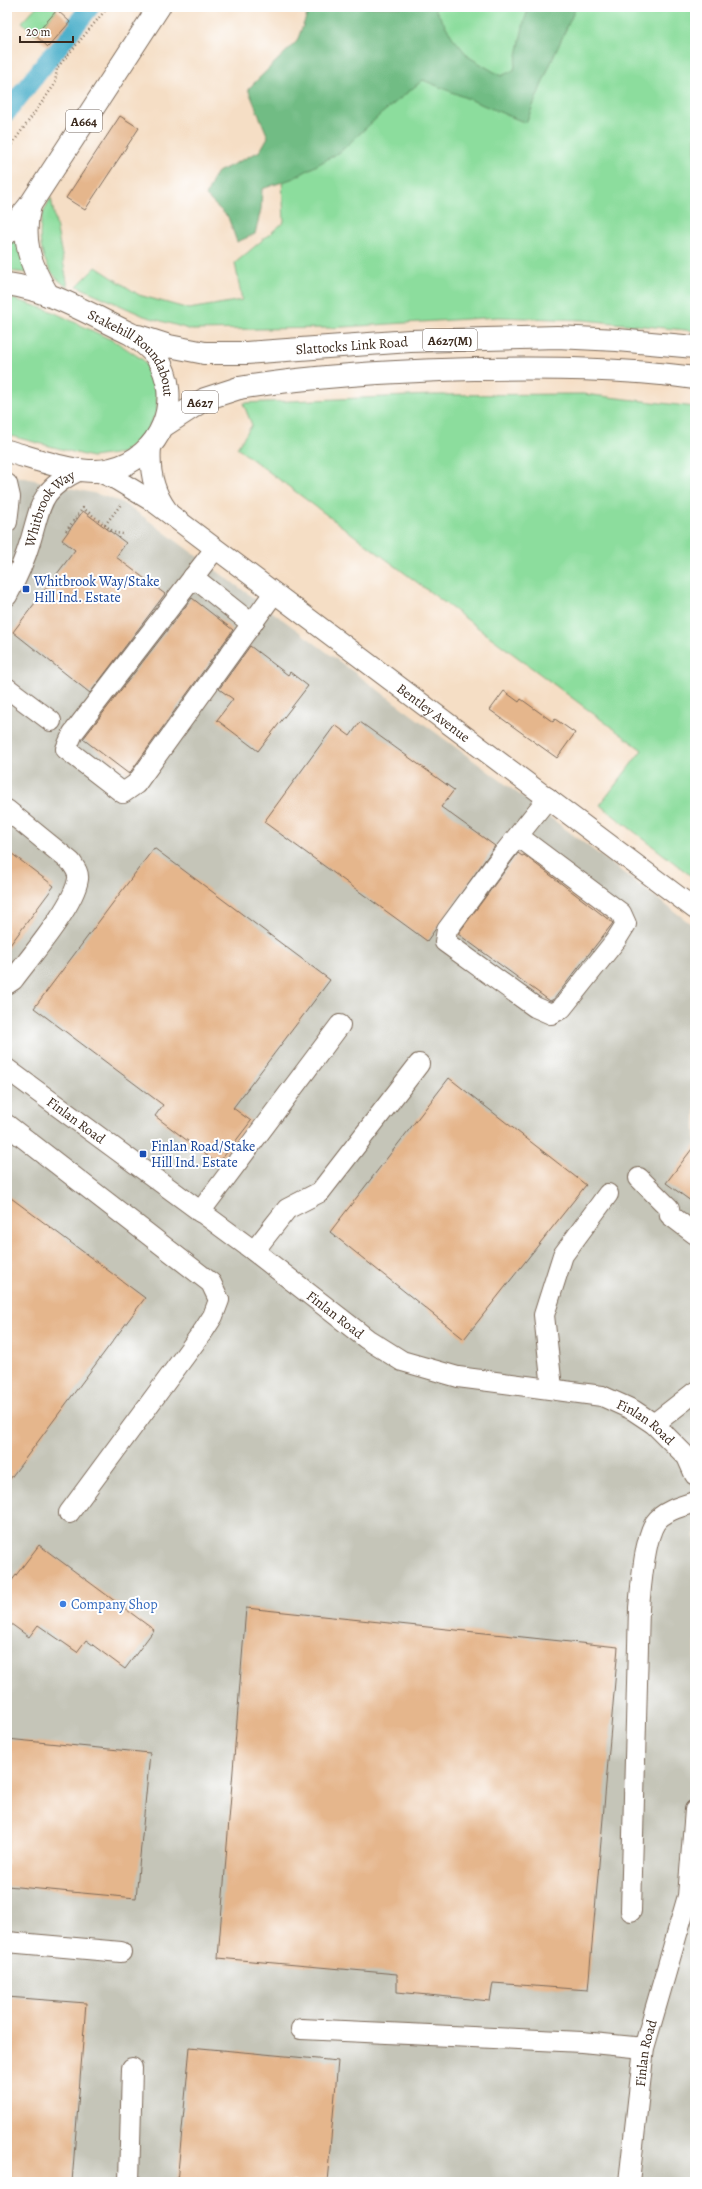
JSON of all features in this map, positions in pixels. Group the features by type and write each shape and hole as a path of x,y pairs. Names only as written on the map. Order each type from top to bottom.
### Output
{"main road":[{"name":"A664","path":"7,233 30,205 159,7"},
{"name":"A664","path":"30,205 26,222 26,242 30,261 48,295"},
{"name":"Stakehill Roundabout","path":"7,284 26,287 48,295 131,334 143,342 155,356 163,369 169,398 165,425 151,447 138,458 124,465 89,470 7,451"},
{"name":"Slattocks Link Road","path":"131,334 169,346 205,353 246,353 418,341 557,337 617,340 695,348"},
{"name":"Slattocks Link Road","path":"165,425 205,399 239,388 294,379 412,370 539,368 619,370 695,378"}],"street":[{"path":"151,447 150,462 152,479 163,505 172,517"},
{"name":"Bentley Avenue","path":"89,470 136,491 172,517 695,909"},
{"name":"Whitbrook Way","path":"7,596 24,560 37,513 42,502 56,484 89,470"},
{"path":"7,484 10,503 7,522"},
{"path":"215,549 73,733 66,749 123,792 136,784 274,593"},
{"path":"193,577 252,624"},
{"path":"7,688 51,721"},
{"path":"518,836 620,913 626,924 616,940 562,1008 551,1014 534,1007 445,942 447,930 518,836 548,798"},
{"path":"7,810 71,862 76,869 78,877 76,887 64,909 13,980 7,984"},
{"path":"200,1212 340,1025"},
{"path":"254,1251 287,1209 320,1192 419,1064"},
{"name":"Finlan Road","path":"7,1069 254,1251 367,1340 402,1361 458,1377 552,1388 602,1396 633,1410 654,1424 687,1457 695,1475"},
{"path":"7,1125 211,1283 219,1300 213,1316 204,1330 69,1513"},
{"path":"639,1178 669,1208 670,1215 695,1234"},
{"path":"552,1388 544,1315 563,1255 608,1194"},
{"path":"654,1424 695,1392"},
{"path":"631,1911 639,1608 642,1574 655,1523 668,1511 695,1502"},
{"name":"Finlan Road","path":"629,2182 644,2048 687,1929 688,1896 694,1845 695,1810"},
{"path":"7,1942 121,1952"},
{"path":"301,2029 582,2042 644,2048"},
{"path":"129,2182 132,2068"}],"path":[{"path":"7,151 55,84 58,68 108,7"},
{"path":"66,531 83,508 115,533 123,534"},
{"path":"105,525 116,509"}],"shaded area":[{"path":"7,474 97,494 121,502 141,515 531,803 695,927 695,2182 7,2182"}],"green space":[{"path":"36,7 53,7 57,10 35,35 22,22"},
{"path":"310,7 434,7 453,38 469,57 501,76 514,70 524,22 529,7 576,7 526,123 423,80 381,114 340,152 294,178 262,189 261,209 255,234 237,242 228,217 206,196 216,173 260,151 268,137 248,89 297,41"},
{"path":"425,7 545,7 508,87 441,46"},
{"path":"564,7 695,7 695,331 584,320 498,317 328,328 192,330 144,316 77,286 96,267 139,295 189,309 242,300 235,263 284,222 282,178 414,69 520,113"},
{"path":"51,198 68,287 50,270 44,258 41,246 41,221"},
{"path":"15,234 28,273 7,271 7,245"},
{"path":"14,299 51,311 118,343 143,360 156,381 157,411 146,432 123,453 92,457 7,435 7,300"},
{"path":"583,394 695,407 695,879 600,805 642,750 237,448 252,425 243,403 432,395"}],"building":[{"path":"57,10 70,22 48,47 35,35"},
{"path":"120,116 139,128 85,210 66,198"},
{"path":"83,511 126,543 116,557 165,594 90,693 13,632 75,550 62,540"},
{"path":"192,598 233,630 129,774 83,739"},
{"path":"250,646 288,675 290,672 308,686 258,751 217,720 233,699 219,689"},
{"path":"504,691 519,702 521,699 553,722 555,719 575,733 557,758 490,710"},
{"path":"360,722 454,790 441,807 495,846 427,941 264,822 335,725 350,736"},
{"path":"154,848 330,980 233,1108 251,1121 218,1164 155,1116 163,1105 34,1008"},
{"path":"7,850 54,886 7,949"},
{"path":"518,853 522,856 524,855 613,923 554,999 550,1001 458,934"},
{"path":"449,1078 586,1185 464,1339 330,1232"},
{"path":"695,1145 695,1204 666,1183"},
{"path":"7,1195 145,1298 7,1483"},
{"name":"Company Shop","path":"39,1545 154,1630 125,1669 86,1640 77,1652 38,1625 29,1637 7,1621 7,1587"},
{"path":"246,1608 618,1647 588,1990 493,1983 490,2001 397,1992 397,1974 218,1958"},
{"path":"7,1739 150,1753 136,1898 7,1886"},
{"path":"7,1997 86,2003 72,2182 7,2182"},
{"path":"190,2047 338,2061 327,2182 177,2182"}],"waterway":[{"path":"7,112 90,7"}],"place":[{"name":"Whitbrook Way/Stake Hill Ind. Estate","path":"26,589"},
{"name":"Finlan Road/Stake Hill Ind. Estate","path":"143,1154"},
{"name":"Company Shop","path":"63,1604"}]}
